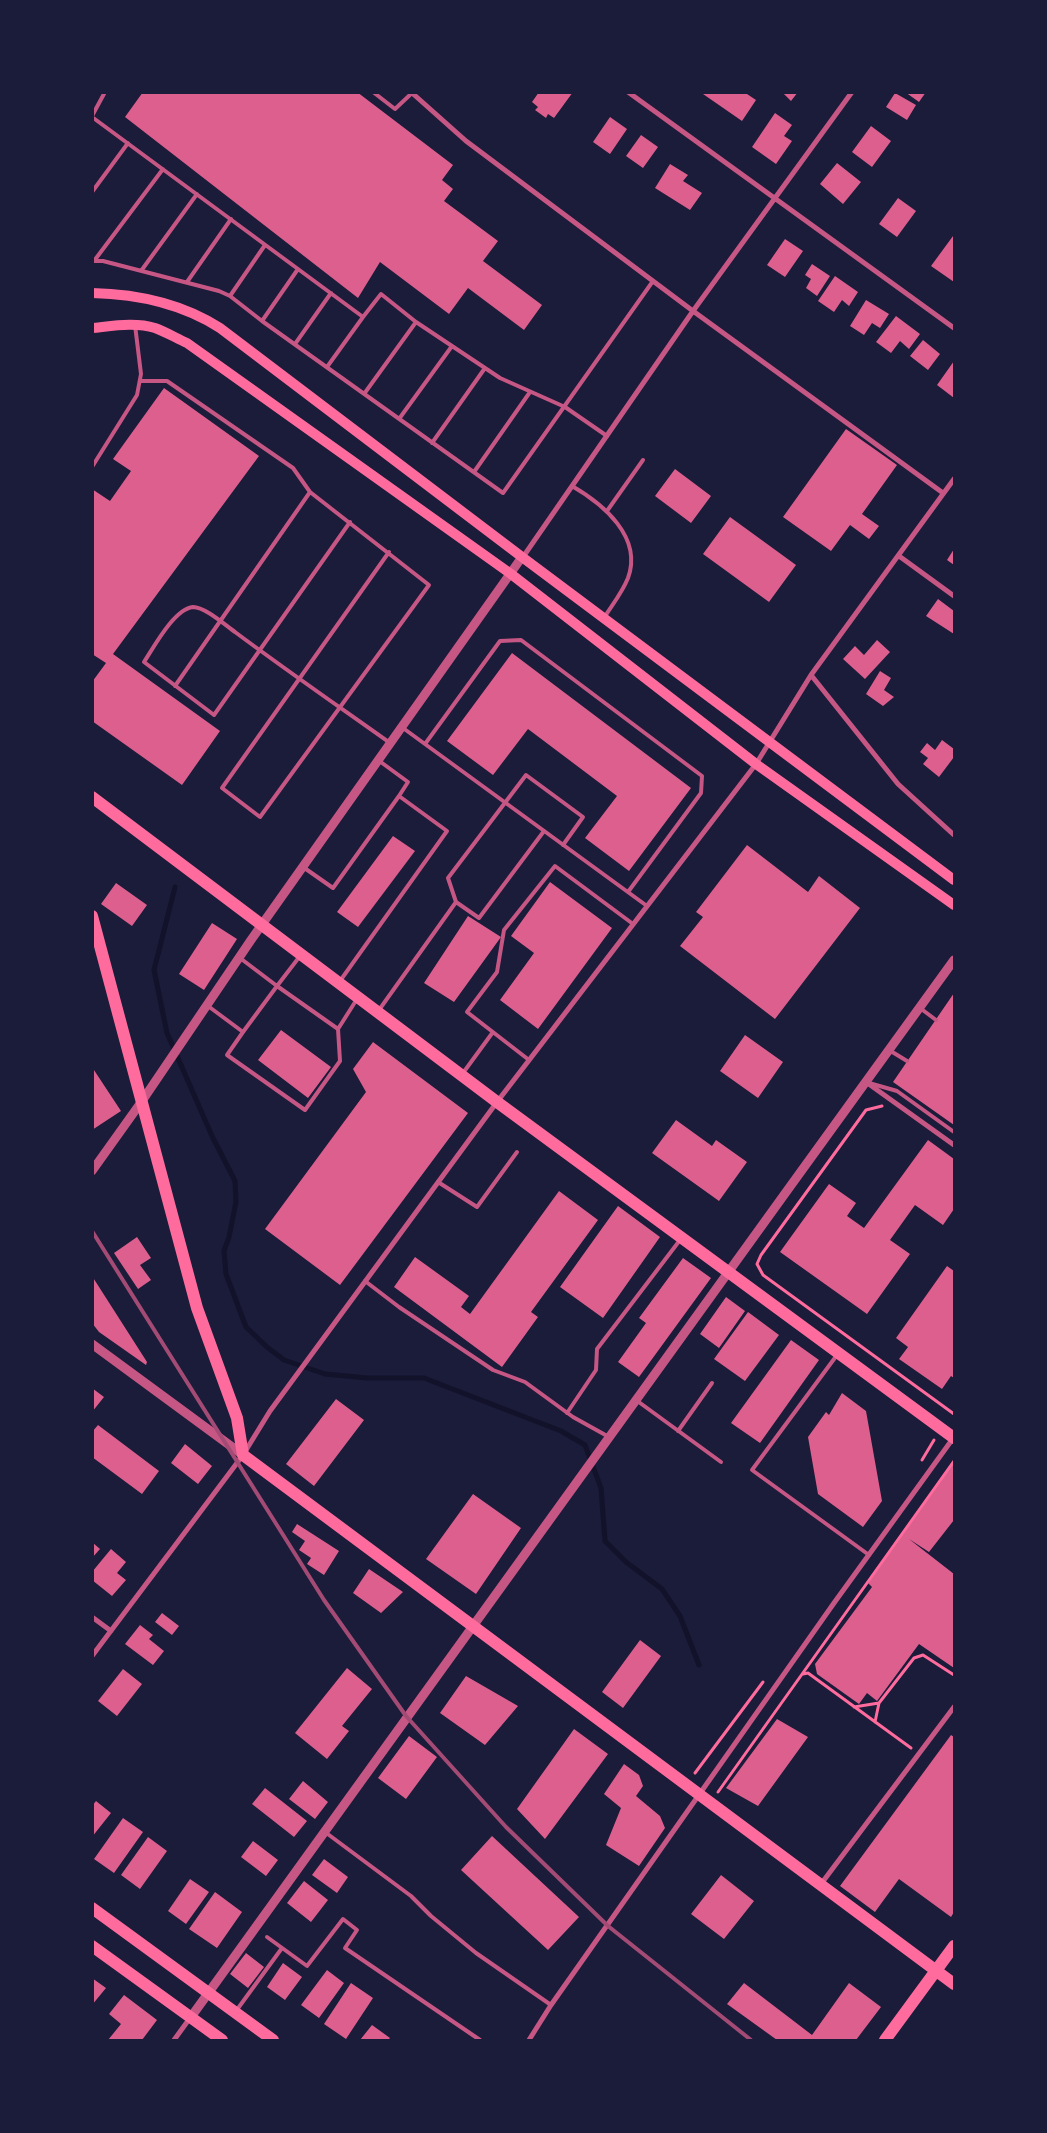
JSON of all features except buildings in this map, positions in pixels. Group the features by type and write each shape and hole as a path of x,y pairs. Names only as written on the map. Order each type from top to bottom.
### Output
{"main road":[{"path":"92,293 117,294 162,302 207,320 954,880"},
{"path":"92,328 135,325 156,329 186,343 511,574 756,764 954,905"},
{"path":"92,798 497,1102 954,1437"},
{"path":"92,916 197,1308 237,1418 242,1455 470,1627 821,1884 954,1984"},
{"path":"92,1908 273,2040"},
{"path":"92,1946 222,2040"},
{"path":"884,2040 954,1946"}],"street":[{"path":"628,92 954,328"},
{"path":"92,1171 166,1066 238,958 401,726 511,574 693,311 852,92"},
{"path":"412,93 466,141 693,311 944,493"},
{"path":"92,1656 242,1455 292,1380 311,1357 497,1102 756,764 811,675 954,479"},
{"path":"899,556 954,596"},
{"path":"811,675 898,784 954,835"},
{"path":"174,2040 470,1627 954,962"},
{"path":"866,1082 954,1145"},
{"path":"92,1344 242,1455"},
{"path":"529,2040 954,1437"},
{"path":"92,1617 111,1631"},
{"path":"821,1884 954,1707"}],"lane":[{"path":"105,92 92,116 363,317"},
{"path":"373,92 395,109 412,93"},
{"path":"92,192 128,143"},
{"path":"93,261 163,169"},
{"path":"141,271 197,194"},
{"path":"187,282 231,219"},
{"path":"230,296 265,245"},
{"path":"93,261 103,261 187,282 220,291 230,296 262,321 504,494 653,281"},
{"path":"262,321 298,269"},
{"path":"295,344 331,294"},
{"path":"327,367 381,294 416,322 500,378 565,407 607,436"},
{"path":"364,394 416,322"},
{"path":"92,467 134,402 141,381 135,325"},
{"path":"399,419 452,346"},
{"path":"432,443 485,368"},
{"path":"141,381 167,381 293,468 310,492 389,552 429,585 260,817 222,788 389,552"},
{"path":"474,472 530,392"},
{"path":"607,511 643,460"},
{"path":"572,486 607,511 622,529 630,548 628,576 621,592 604,618"},
{"path":"176,686 219,621 310,492"},
{"path":"350,522 259,650 214,715 144,662 176,616 182,611 194,607 202,608 259,650 390,743"},
{"path":"425,744 500,641 521,640 702,776 701,793 628,892"},
{"path":"401,726 647,906"},
{"path":"302,867 333,888 399,796 408,782 378,760"},
{"path":"544,831 479,918 456,902 448,878 526,775 583,817 563,845"},
{"path":"339,983 447,831 399,796"},
{"path":"529,1060 467,1012 497,972 504,930 555,866 633,924"},
{"path":"378,1012 456,902"},
{"path":"302,954 227,1055 305,1110 340,1061 338,1029 358,997"},
{"path":"238,958 338,1029"},
{"path":"206,1005 243,1032"},
{"path":"920,1008 936,1020"},
{"path":"461,1075 493,1032"},
{"path":"889,1050 908,1061"},
{"path":"866,1082 897,1091 954,1132"},
{"path":"438,1182 477,1207 517,1152"},
{"path":"567,1413 596,1370 597,1349 682,1236"},
{"path":"365,1281 399,1307 493,1370 525,1382 567,1413 609,1438"},
{"path":"839,1352 752,1470 869,1555"},
{"path":"678,1431 712,1383"},
{"path":"636,1400 720,1462"},
{"path":"324,1831 411,1896 430,1916 476,1953 552,2005"},
{"path":"267,1937 307,1966 343,1919 357,1930 345,1948 480,2040"},
{"path":"235,2012 282,1948"}],"path":[{"path":"884,1106 866,1110 761,1254 756,1264 763,1275 954,1414"},
{"path":"726,1798 718,1792 954,1461"},
{"path":"875,1722 879,1703 914,1658 923,1655 954,1675"},
{"path":"803,1674 808,1673 911,1748 906,1754"},
{"path":"693,1775 768,1675"},
{"path":"854,1707 879,1703"}],"waterway":[{"path":"175,887 154,970 167,1033 212,1136 235,1181 236,1202 229,1237 224,1251 226,1274 246,1327 284,1360 325,1374 367,1378 424,1378 561,1431 585,1445 601,1488 605,1541 626,1562 662,1589 680,1616 699,1665"}],"railway":[{"path":"92,1231 324,1600 406,1716 506,1827 608,1926 751,2040"}]}
